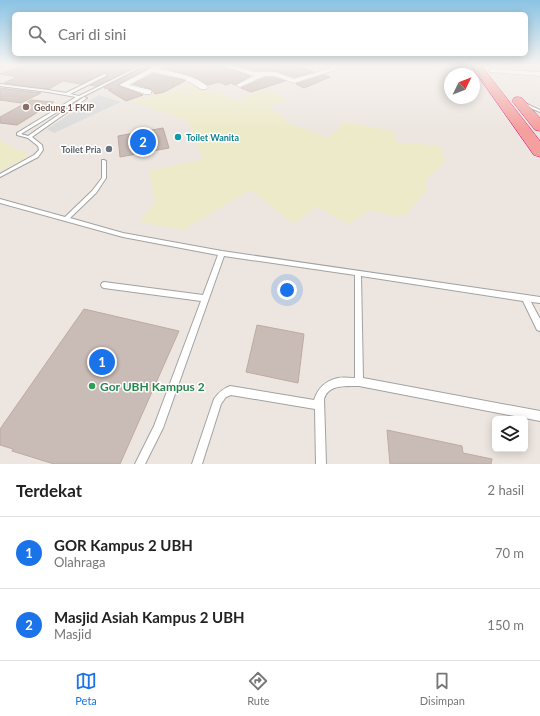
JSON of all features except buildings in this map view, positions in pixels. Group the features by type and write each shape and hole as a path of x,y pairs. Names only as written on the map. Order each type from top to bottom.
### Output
{"highway":[{"path":"499,86 540,127"},
{"path":"503,86 511,96 540,152"}],"street":[{"path":"125,86 148,92"}],"lane":[{"path":"5,86 86,98 29,137"},
{"path":"67,94 84,86"},
{"path":"0,176 36,156 41,150 40,145 29,137 18,135 21,132 79,97 102,86"},
{"path":"511,96 540,111"},
{"path":"66,219 94,192 104,178 104,161"},
{"path":"0,201 123,236 222,253 540,300"},
{"path":"140,464 158,428 222,253"},
{"path":"358,273 359,382"},
{"path":"104,285 205,298"},
{"path":"526,299 540,327"},
{"path":"321,464 319,399 327,387 338,382 359,382 540,416"},
{"path":"197,464 217,402 223,394 230,390 319,406"}],"shaded area":[{"path":"185,86 198,86 209,92 215,91 236,100 266,89 288,99 268,107 287,119 285,122 329,138 345,122 394,131 395,142 441,146 445,162 426,180 427,190 405,216 392,216 371,210 348,224 317,207 293,224 251,190 183,230 140,222 155,202 149,171 203,159 188,121 131,101"},
{"path":"99,95 121,102 54,133 47,129"},
{"path":"0,140 30,156 0,171"}],"place":[{"name":"Gedung 1 FKIP","path":"26,107"},
{"name":"Toilet Wanita","path":"178,137"},
{"name":"Masjid Asiah Kampus 2 UBH","path":"143,142"},
{"name":"Toilet Pria","path":"109,149"},
{"name":"GOR Kampus 2 UBH","path":"102,362"},
{"name":"Gor UBH Kampus 2","path":"92,386"}]}
